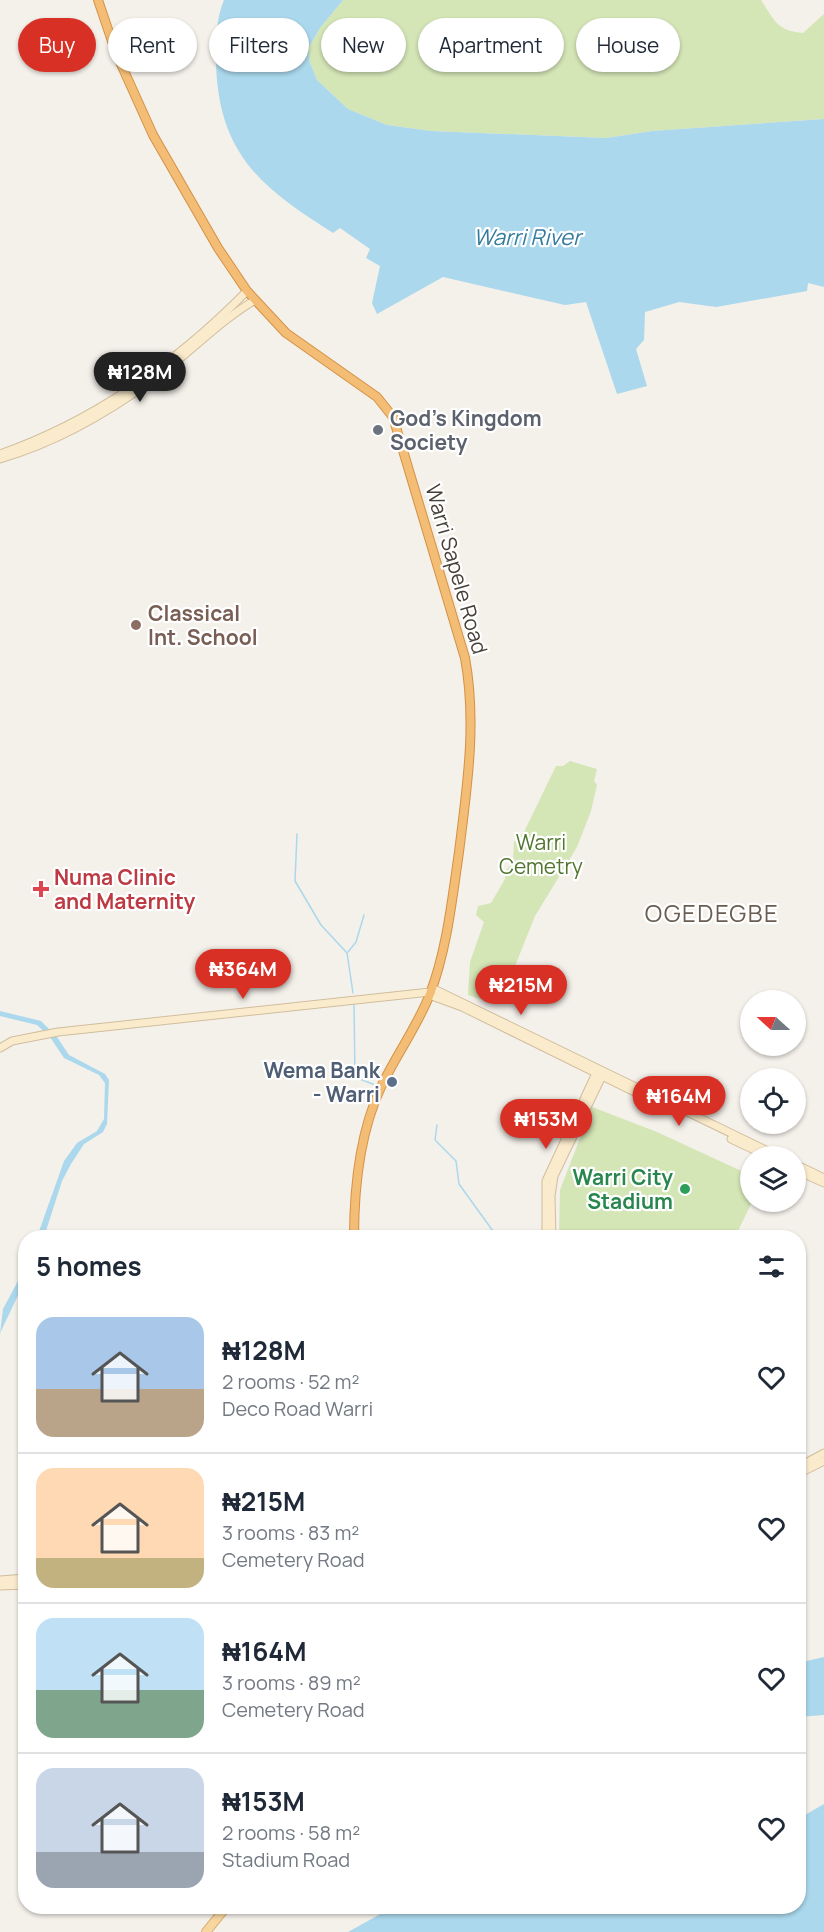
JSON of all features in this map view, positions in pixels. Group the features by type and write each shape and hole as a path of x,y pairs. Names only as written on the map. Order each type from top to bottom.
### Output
{"highway":[{"name":"Warri Sapele Road","path":"98,0 116,53 153,135 218,248 247,291 286,333 377,397 387,407 404,447 461,642 471,695 471,750 454,890 441,959 430,992 381,1087 368,1122 355,1197 354,1230"}],"main road":[{"path":"0,454 56,432 118,398 189,343 247,291"},
{"path":"0,459 58,437 121,402 153,380 234,313 255,300"},
{"path":"0,1048 12,1041 58,1032 430,992 757,1146"},
{"path":"600,1072 747,1146"},
{"path":"546,1230 546,1181 600,1072"},
{"path":"552,1230 551,1196 554,1176 600,1072"},
{"path":"806,1169 824,1178"},
{"path":"806,1175 824,1183"},
{"path":"806,1463 824,1453"},
{"path":"806,1470 824,1461"},
{"path":"0,1580 18,1579"},
{"path":"0,1586 18,1585"},
{"path":"206,1932 221,1914"}],"green space":[{"path":"343,0 761,0 777,23 794,32 803,33 824,14 824,119 652,131 606,138 431,131 387,125 348,109 317,80 309,60 309,47 321,27 321,72 406,72 406,18 328,18"},
{"name":"Warri Cemetry","path":"570,761 597,769 594,781 597,785 591,811 577,847 535,916 500,1001 489,1002 468,995 470,962 484,922 476,915 478,906 491,903 505,879 505,871 513,862 514,842 524,832 556,766 563,766"},
{"path":"592,1107 657,1132 740,1170 740,1212 747,1212 738,1230 559,1230 560,1190"}],"water":[{"path":"224,0 343,0 328,18 321,18 321,27 309,47 309,18 219,18"},
{"name":"Warri River","path":"309,60 317,80 348,109 387,125 431,131 606,138 652,131 824,119 824,287 808,283 807,291 716,307 679,302 645,312 644,340 636,349 647,386 617,394 586,302 565,305 443,277 377,314 372,303 380,266 366,258 370,249 340,228 333,233 308,217 266,184 249,166 236,146 219,96 217,72 309,72"},
{"path":"0,1011 41,1021 57,1037 69,1055 105,1074 109,1080 107,1124 103,1132 84,1144 71,1164 62,1181 46,1230 39,1230 64,1161 77,1143 97,1131 104,1119 105,1083 99,1075 64,1058 50,1037 37,1025 0,1016"},
{"path":"18,1281 18,1294 0,1334 3,1309"},
{"path":"824,1657 824,1715 806,1716 806,1661"},
{"path":"824,1804 824,1932 348,1932 380,1914 806,1914 806,1814"}],"waterway":[{"path":"297,834 295,881 321,925 347,953 353,993"},
{"path":"348,952 356,942 364,915"},
{"path":"354,1004 355,1077 375,1085"},
{"path":"437,1125 435,1140 456,1161 459,1184 492,1230"}],"place":[{"name":"God's Kingdom Society","path":"378,430"},
{"name":"Classical Int. School","path":"136,625"},
{"name":"Numa Clinic and Maternity","path":"41,889"},
{"name":"Wema Bank - Warri","path":"392,1082"},
{"name":"Warri City Stadium","path":"685,1189"}],"district":[{"name":"OGEDEGBE","path":"712,912"}]}
